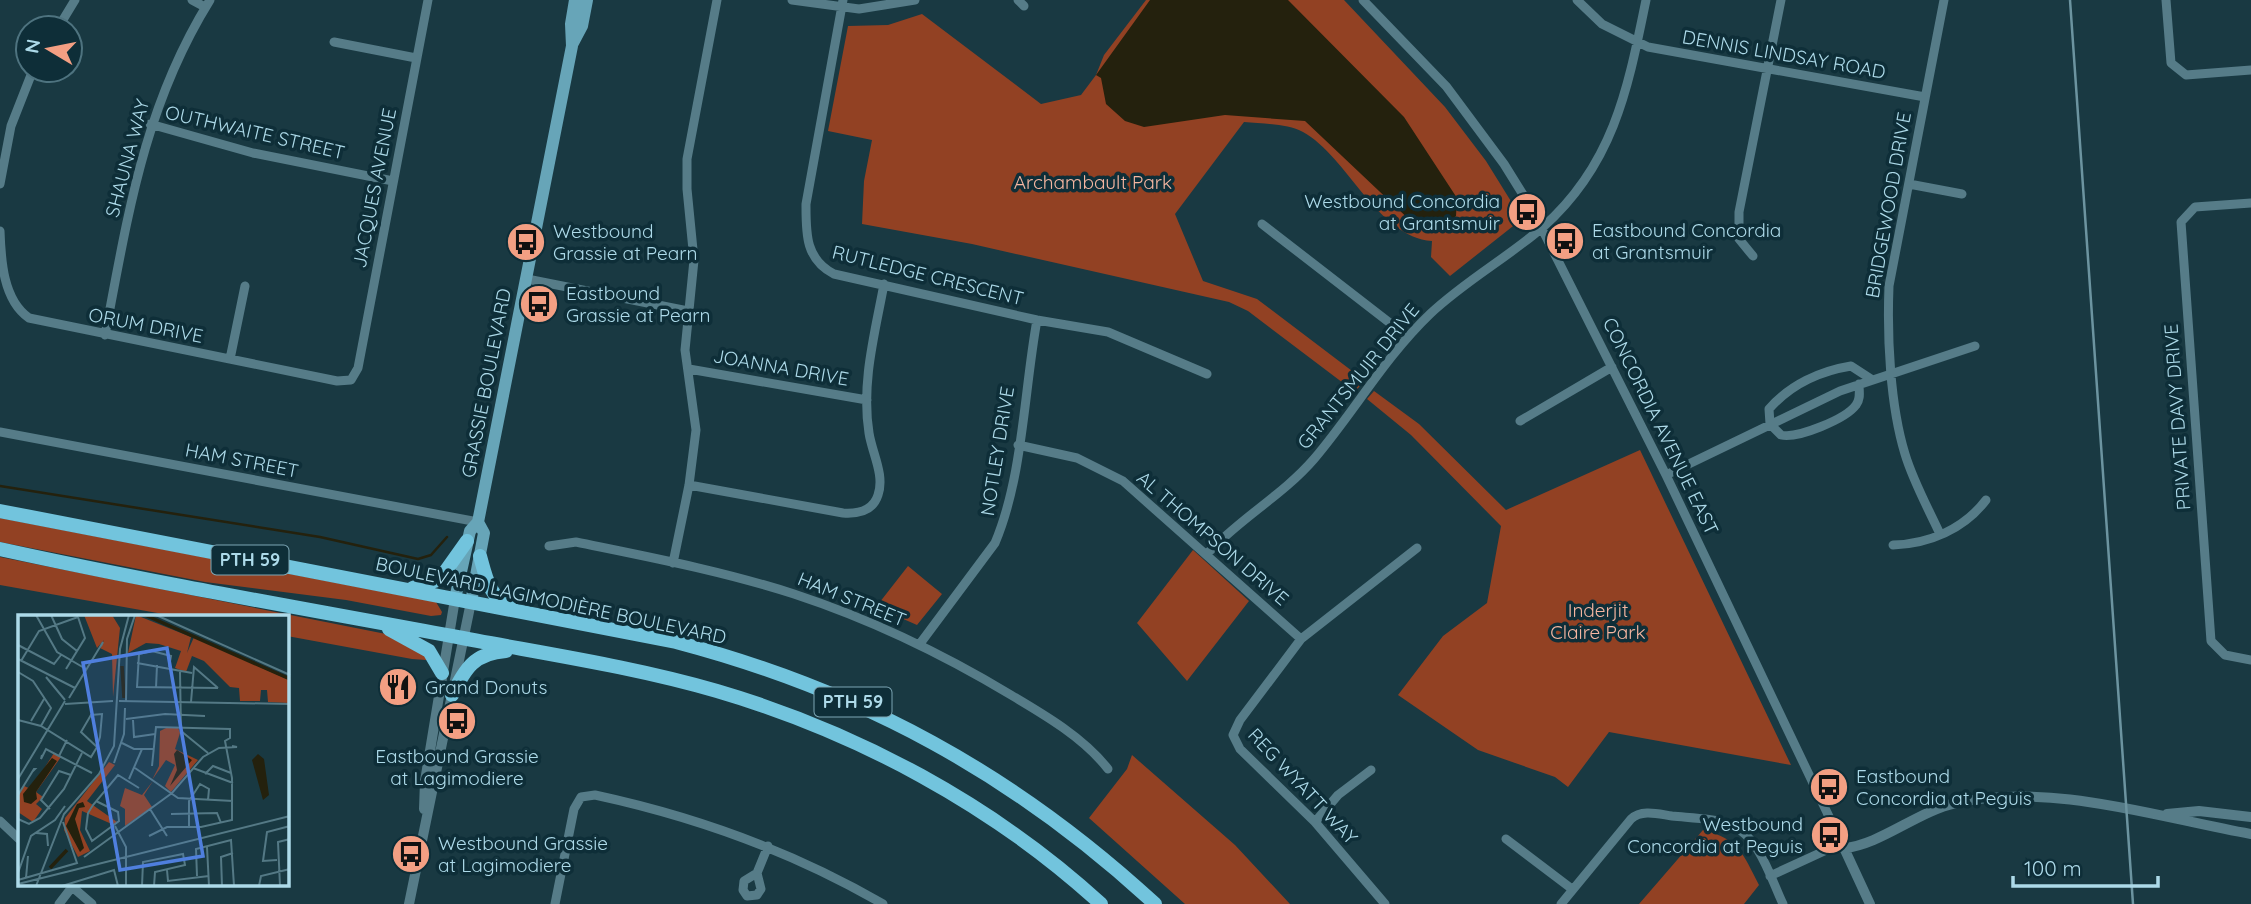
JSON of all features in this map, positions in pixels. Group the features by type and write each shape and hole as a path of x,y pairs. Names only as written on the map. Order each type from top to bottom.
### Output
{"main road":[{"name":"GRASSIE BOULEVARD","path":"455,599 467,541 470,531 478,522 527,279 572,46 571,24 575,0"},
{"name":"GRASSIE BOULEVARD","path":"572,46 582,26 587,0"},
{"name":"BOULEVARD LAGIMODIÈRE BOULEVARD","path":"0,511 539,615 713,652 769,669 856,703 932,740 1027,799 1111,863 1155,904"},
{"name":"GRASSIE BOULEVARD","path":"471,602 484,533 478,522"},
{"path":"401,589 436,582 448,570 467,541"},
{"name":"PTH 59","path":"0,550 663,677 718,691 827,731 887,758 957,796 1043,856 1101,904"},
{"path":"480,556 490,591 497,600 539,615"},
{"path":"369,620 423,647 432,655 442,673"},
{"path":"452,695 466,668 484,654 527,651"}],"street":[{"path":"192,0 207,4"},
{"name":"JACQUES AVENUE","path":"351,380 358,368 428,0"},
{"path":"673,562 689,485 696,430 685,350 694,260 687,159 717,0"},
{"path":"792,0 876,8 915,0"},
{"name":"CONCORDIA AVENUE EAST","path":"1363,0 1446,86 1504,164 1542,227 1666,475 1870,904"},
{"name":"DENNIS LINDSAY ROAD","path":"1577,0 1602,24 1648,47 1925,97"},
{"name":"GRANTSMUIR DRIVE","path":"1207,554 1239,522 1314,459 1408,337 1472,277 1542,227 1577,192 1609,139 1624,103 1646,0"},
{"path":"1753,256 1740,239 1739,212 1781,0"},
{"name":"BRIDGEWOOD DRIVE","path":"1940,534 1896,423 1887,325 1889,286 1944,0"},
{"path":"2166,0 2171,63 2186,75 2251,70"},
{"name":"SHAUNA WAY","path":"105,335 135,183 150,124 176,64 207,4"},
{"name":"RUTLEDGE CRESCENT","path":"842,4 808,178 806,228 813,258 819,267 834,274 1037,320 1108,332 1207,374"},
{"path":"334,42 416,58"},
{"path":"0,184 11,126 28,84"},
{"name":"OUTHWAITE STREET","path":"150,124 253,153 393,181"},
{"path":"1909,184 1962,194"},
{"name":"PRIVATE DAVY DRIVE","path":"2251,203 2195,207 2180,222 2211,641 2225,655 2251,660"},
{"path":"1262,224 1408,337"},
{"name":"ORUM DRIVE","path":"0,231 9,291 20,311 41,322 337,381 351,380"},
{"path":"527,279 688,311"},
{"path":"689,485 843,513 865,511 878,498 880,478 869,434 867,400 869,362 884,284"},
{"path":"230,359 245,286"},
{"name":"NOTLEY DRIVE","path":"919,645 995,543 1002,526 1018,446 1037,320"},
{"path":"1666,475 1859,384 1975,346"},
{"path":"1859,384 1859,398 1852,410 1800,435 1781,435 1770,424 1769,409 1784,393 1830,369 1851,366 1871,379"},
{"path":"1520,421 1612,367"},
{"name":"JOANNA DRIVE","path":"689,369 867,400"},
{"name":"HAM STREET","path":"0,432 478,522"},
{"name":"AL THOMPSON DRIVE","path":"1018,446 1077,458 1110,474 1148,501 1301,639"},
{"path":"1893,545 1920,544 1972,518 1986,500"},
{"name":"HAM STREET","path":"549,546 576,542 673,562 793,594 919,645 1033,708 1097,755 1108,769"},
{"name":"REG WYATT WAY","path":"1385,904 1315,822 1240,749 1233,735 1240,720 1301,639 1417,548"},
{"name":"GRASSIE BOULEVARD","path":"424,822 425,782 455,599"},
{"name":"GRASSIE BOULEVARD","path":"409,904 424,822 436,783 471,602"},
{"path":"1315,822 1338,795 1371,770"},
{"path":"555,904 574,809 577,802 587,795 678,815 768,846 827,873 883,904"},
{"path":"1770,876 1833,847 1856,847 1920,815 1955,803 1988,798 2064,800 2251,834"},
{"path":"2155,815 2199,811 2251,817"},
{"path":"1561,904 1631,819 1640,813 1731,825 1744,833 1783,904"},
{"path":"0,821 18,838"},
{"path":"1506,839 1572,889"},
{"path":"757,873 768,846"},
{"path":"60,904 71,886 92,904"}],"green space":[{"name":"Archambault Park","path":"1146,0 1344,0 1445,107 1486,161 1522,219 1450,276 1431,257 1432,241 1413,236 1395,226 1334,159 1303,132 1274,124 1244,122 1175,214 1203,281 1257,299 1360,377 1363,382 1355,392 1248,311 1229,302 972,244 862,224 864,181 872,140 828,131 848,26 888,25 922,14 1041,104 1081,95 1096,75 1104,55"},
{"name":"Inderjit Claire Park","path":"1374,391 1419,424 1506,510 1640,450 1791,765 1609,732 1568,787 1555,777 1478,750 1398,695 1443,636 1487,603 1501,526 1411,435 1367,399"},
{"path":"0,518 436,602 442,612 441,615 431,616 346,600 205,582 0,542"},
{"path":"1193,550 1249,601 1187,681 1137,623"},
{"path":"0,557 391,635 428,657 426,660 412,659 289,636 289,615 169,615 0,585"},
{"path":"908,566 942,594 917,625 876,607"},
{"path":"1132,755 1235,845 1290,904 1185,904 1089,818 1127,769"},
{"path":"1703,830 1732,843 1749,865 1759,885 1744,904 1639,904"}],"shaded area":[{"path":"1150,0 1288,0 1404,117 1457,198 1456,216 1443,227 1416,226 1305,121 1225,115 1144,127 1125,121 1106,104 1101,78 1096,75"}],"waterway":[{"path":"0,486 320,537 418,559 431,555 447,537"}],"railway":[{"path":"2070,0 2133,904"}],"place":[{"name":"Westbound Concordia at Grantsmuir","path":"1527,212"},
{"name":"Eastbound Concordia at Grantsmuir","path":"1565,241"},
{"name":"Westbound Grassie at Pearn","path":"526,242"},
{"name":"Eastbound Grassie at Pearn","path":"539,304"},
{"name":"Grand Donuts","path":"398,687"},
{"name":"Eastbound Grassie at Lagimodiere","path":"457,721"},
{"name":"Eastbound Concordia at Peguis","path":"1829,787"},
{"name":"Westbound Concordia at Peguis","path":"1830,835"},
{"name":"Westbound Grassie at Lagimodiere","path":"411,854"}]}
